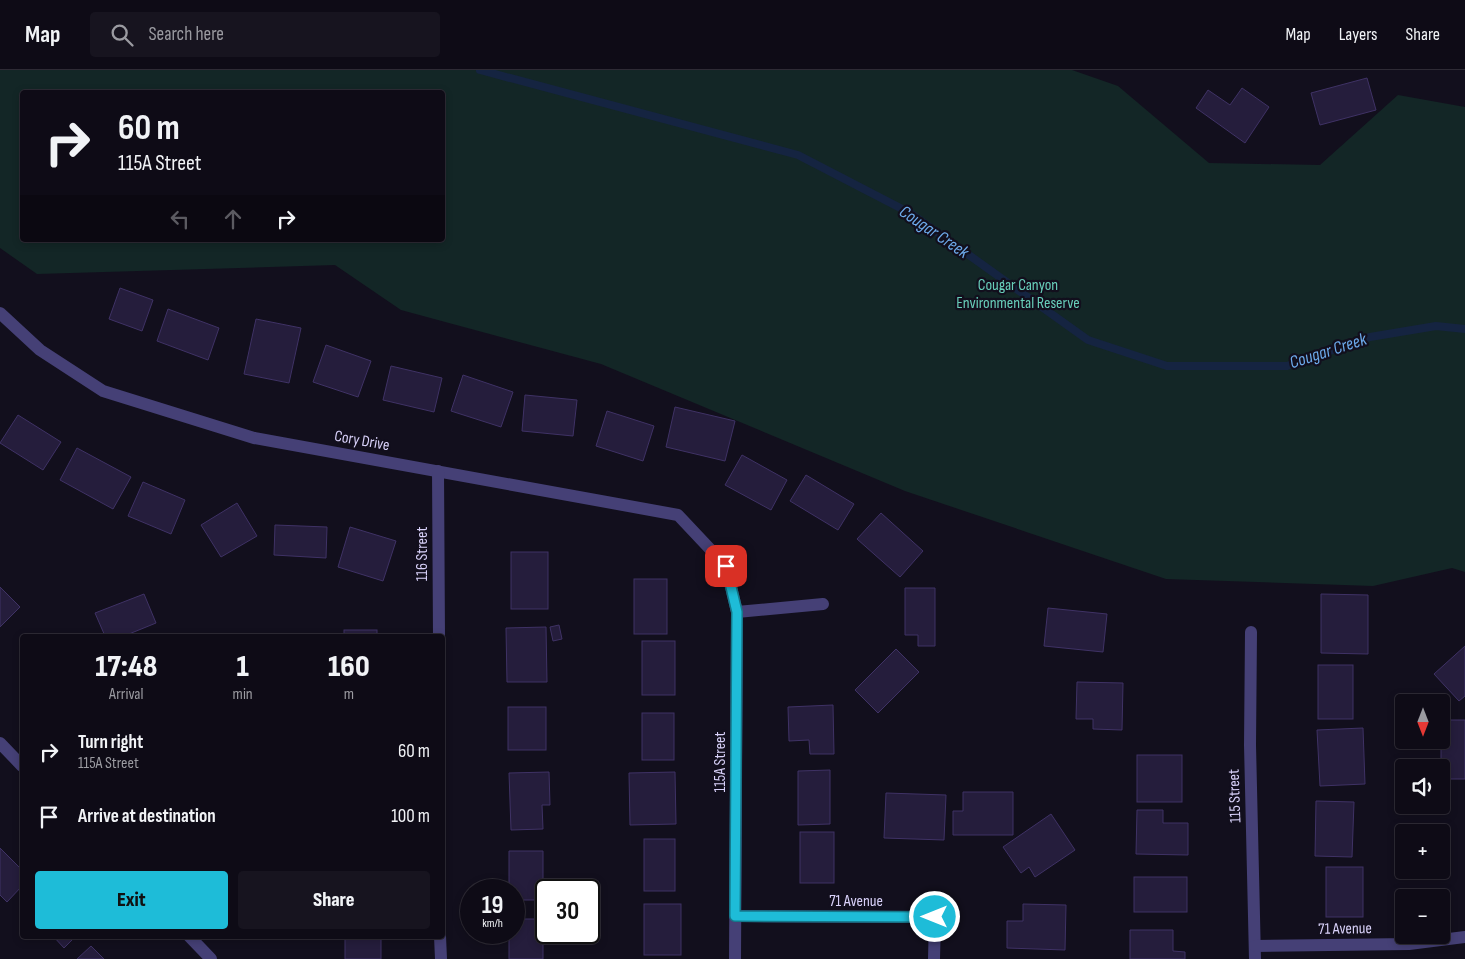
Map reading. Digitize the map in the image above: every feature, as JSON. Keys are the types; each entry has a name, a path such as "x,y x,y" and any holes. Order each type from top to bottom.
{"street":[{"name":"Cory Drive","path":"0,313 40,350 102,391 254,438 678,515 726,566"},
{"name":"116 Street","path":"438,471 439,634"},
{"name":"115A Street","path":"726,566 737,612 735,959"},
{"path":"737,612 822,604"},
{"name":"115 Street","path":"1251,632 1250,745 1255,959"},
{"path":"0,742 20,764"},
{"name":"71 Avenue","path":"735,916 935,917 934,959"},
{"name":"71 Avenue","path":"1255,946 1409,944 1465,937"},
{"path":"192,939 211,959"},
{"path":"440,939 441,959"}],"green space":[{"name":"Cougar Canyon Environmental Reserve","path":"0,70 1072,70 1118,86 1209,163 1320,165 1398,95 1465,107 1465,572 1452,568 1373,586 1166,579 905,491 601,364 401,310 335,265 37,274 0,248"}],"building":[{"path":"1367,78 1376,110 1320,125 1311,93"},
{"path":"1242,88 1269,107 1245,143 1196,108 1208,90 1230,105"},
{"path":"120,288 153,300 142,331 109,319"},
{"path":"168,309 219,328 208,360 157,341"},
{"path":"256,319 301,328 289,383 244,374"},
{"path":"326,345 371,361 358,397 313,382"},
{"path":"391,366 442,378 434,412 383,400"},
{"path":"463,375 513,392 501,427 451,411"},
{"path":"525,395 577,400 573,436 522,431"},
{"path":"675,407 735,421 725,461 666,447"},
{"path":"607,411 654,426 643,461 596,446"},
{"path":"18,415 61,442 43,470 0,443"},
{"path":"77,448 131,477 113,509 60,480"},
{"path":"742,455 787,480 771,510 725,485"},
{"path":"806,475 854,504 838,530 790,501"},
{"path":"143,482 185,500 171,534 128,516"},
{"path":"237,503 257,536 221,557 201,525"},
{"path":"881,513 923,551 900,577 857,539"},
{"path":"275,525 327,527 326,558 274,555"},
{"path":"350,527 396,541 383,581 338,567"},
{"path":"511,552 548,552 548,609 511,609"},
{"path":"634,579 667,579 667,634 634,634"},
{"path":"0,587 20,607 0,627"},
{"path":"905,588 935,588 935,646 918,646 918,635 905,635"},
{"path":"144,594 156,623 129,634 104,634 95,613"},
{"path":"1321,594 1368,595 1368,654 1321,653"},
{"path":"1048,608 1107,614 1103,652 1044,646"},
{"path":"559,625 562,639 553,641 550,627"},
{"path":"546,627 547,682 507,682 506,628"},
{"path":"344,630 377,630 377,634 344,634"},
{"path":"642,641 675,641 675,695 642,695"},
{"path":"1465,646 1465,696 1459,701 1434,674"},
{"path":"896,649 919,672 878,713 855,690"},
{"path":"1318,665 1353,665 1353,719 1318,719"},
{"path":"1077,682 1123,683 1122,730 1093,729 1093,719 1076,719"},
{"path":"833,705 834,754 810,754 809,740 789,741 788,707"},
{"path":"508,707 546,707 546,750 508,750"},
{"path":"642,713 674,713 674,760 642,760"},
{"path":"1450,720 1465,720 1465,779 1450,779 1450,759 1441,759 1441,749 1450,749"},
{"path":"1363,728 1365,784 1320,786 1317,730"},
{"path":"1137,755 1182,755 1182,802 1137,802"},
{"path":"830,770 830,824 798,825 798,771"},
{"path":"549,772 550,805 542,805 543,829 511,830 509,773"},
{"path":"675,772 676,824 630,825 629,773"},
{"path":"963,792 1013,792 1013,835 953,835 953,811 963,811"},
{"path":"886,793 946,795 944,840 884,838"},
{"path":"1316,801 1354,802 1352,857 1315,856"},
{"path":"1137,810 1163,810 1163,823 1188,823 1188,855 1136,854"},
{"path":"1051,814 1075,850 1035,877 1029,867 1021,873 1003,847"},
{"path":"800,832 834,832 834,883 800,883"},
{"path":"644,839 675,839 675,891 644,891"},
{"path":"0,848 20,868 20,888 7,902 0,895"},
{"path":"509,851 543,851 543,879 535,879 535,900 525,900 525,879 509,879"},
{"path":"1326,867 1363,867 1363,917 1326,917"},
{"path":"1134,877 1187,877 1187,912 1134,912"},
{"path":"644,904 681,904 681,955 644,955"},
{"path":"1023,904 1066,905 1065,950 1007,948 1007,921 1023,921"},
{"path":"525,919 535,919 535,944 543,944 543,959 509,959 509,944 525,944"},
{"path":"1130,930 1173,930 1173,951 1185,952 1185,959 1130,959"},
{"path":"56,939 73,939 64,948"},
{"path":"345,939 381,939 381,959 345,959"},
{"path":"91,946 104,959 77,959"}],"waterway":[{"name":"Cougar Creek","path":"480,70 798,155 910,213 1088,340 1167,366 1287,366 1370,337 1436,326 1465,329"}],"route":[{"path":"726,566 737,612 735,916 935,917"}]}
